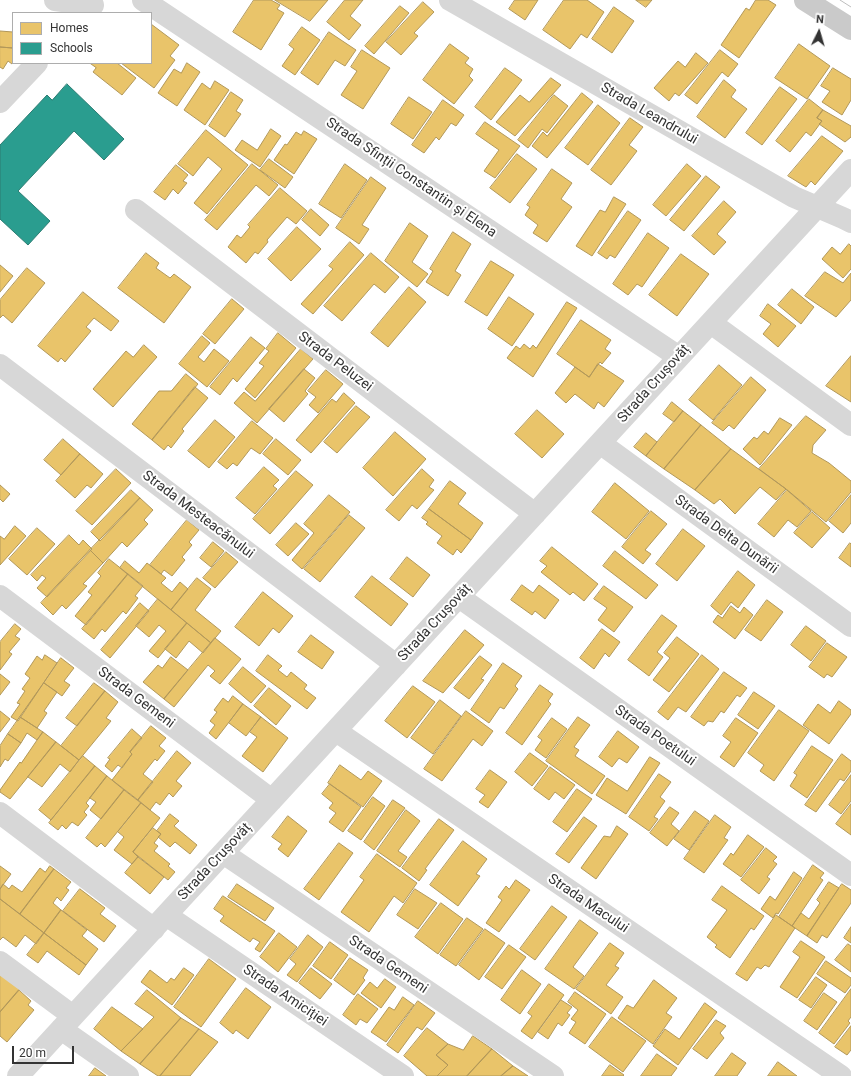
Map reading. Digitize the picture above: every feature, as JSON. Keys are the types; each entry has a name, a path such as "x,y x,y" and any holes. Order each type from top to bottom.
{"main road":[{"path":"805,0 851,29"}],"street":[{"path":"55,0 92,6"},
{"name":"Strada Sfinții Constantin și Elena","path":"143,0 678,357"},
{"name":"Strada Leandrului","path":"450,0 794,197 851,222"},
{"path":"1,101 37,64"},
{"name":"Strada Crușovăț","path":"18,1076 851,170"},
{"name":"Strada Peluzei","path":"136,210 535,514"},
{"path":"711,323 851,424"},
{"name":"Strada Mesteacănului","path":"0,365 396,665"},
{"name":"Strada Delta Dunării","path":"600,443 851,626"},
{"name":"Strada Gemeni","path":"0,596 272,800"},
{"name":"Strada Poetului","path":"459,597 851,875"},
{"name":"Strada Macului","path":"336,731 841,1076"},
{"name":"Strada Amiciției","path":"0,813 160,922 403,1076"},
{"name":"Strada Gemeni","path":"223,853 553,1076"},
{"path":"0,962 128,1076"}],"building: Homes":[{"path":"254,0 271,0 280,5 277,9 284,13 261,50 233,32"},
{"path":"275,0 328,0 310,21"},
{"path":"345,0 363,0 350,16 361,25 349,40 327,22"},
{"path":"515,0 538,0 525,20 509,9"},
{"path":"564,0 587,0 604,12 587,38 581,34 570,49 543,30"},
{"path":"636,0 652,0 646,7"},
{"path":"756,0 768,0 776,5 739,58 721,45 746,8 749,10"},
{"path":"423,2 434,12 414,33 418,36 401,55 386,42"},
{"path":"400,6 409,13 374,54 365,46"},
{"path":"614,7 634,21 612,53 592,39"},
{"path":"152,25 179,45 170,56 175,60 154,88 122,64 152,64"},
{"path":"302,27 320,40 295,75 282,66 294,49 289,45"},
{"path":"0,31 12,32 12,48 0,47"},
{"path":"329,32 356,50 345,66 335,60 318,85 301,73"},
{"path":"450,44 469,58 465,63 473,69 469,76 473,80 454,104 423,80"},
{"path":"799,44 830,66 807,99 775,78"},
{"path":"0,47 12,48 12,64 8,61 3,69 0,67"},
{"path":"362,50 390,68 363,109 341,95 357,71 351,67"},
{"path":"720,50 738,64 728,77 722,72 697,104 685,95"},
{"path":"696,53 708,63 679,96 675,93 669,101 654,88 678,61 685,67"},
{"path":"187,63 200,72 177,106 158,93 174,69 181,73"},
{"path":"91,64 118,64 136,78 122,95 93,72 96,68"},
{"path":"505,68 522,80 491,120 475,107"},
{"path":"833,68 851,79 851,100 842,115 822,102 830,91 821,86"},
{"path":"551,78 561,85 515,136 496,122 520,95 529,102"},
{"path":"724,80 736,90 731,97 747,109 725,138 697,117"},
{"path":"215,81 229,90 205,125 184,110 202,83 210,89"},
{"path":"780,87 797,99 762,145 746,133"},
{"path":"231,92 243,100 236,111 241,114 225,137 209,126"},
{"path":"582,93 593,102 547,158 532,146 543,132 547,136"},
{"path":"554,95 568,106 547,133 542,129 528,148 518,140"},
{"path":"409,97 432,112 413,139 391,124"},
{"path":"809,99 823,110 817,118 822,121 811,136 806,132 790,152 776,141"},
{"path":"443,100 464,115 456,126 451,123 439,140 436,137 424,153 412,145"},
{"path":"598,105 620,123 588,165 565,148"},
{"path":"823,110 851,126 851,137 845,142 819,124 822,121 817,118"},
{"path":"630,118 643,127 629,145 637,151 611,185 591,170"},
{"path":"485,122 520,146 495,178 484,171 499,150 476,134"},
{"path":"271,129 281,136 260,167 235,150 242,140 257,150"},
{"path":"206,130 248,165 207,214 194,203 222,169 208,157 193,176 178,164"},
{"path":"304,131 317,139 294,174 274,160 285,144 287,145 296,132 301,135"},
{"path":"822,136 843,151 815,185 811,181 806,187 788,176"},
{"path":"517,154 537,169 510,203 490,188"},
{"path":"269,159 293,177 285,188 260,170"},
{"path":"252,164 278,185 269,196 256,185 217,230 205,220"},
{"path":"345,164 367,180 341,218 319,204"},
{"path":"687,164 701,176 666,216 653,205"},
{"path":"176,165 188,175 183,181 187,183 178,194 173,189 165,200 154,192"},
{"path":"552,169 572,183 561,199 572,207 547,242 533,233 538,225 525,215 530,207 527,205"},
{"path":"706,176 720,187 684,231 670,220"},
{"path":"371,177 386,188 362,225 369,229 359,244 336,228"},
{"path":"280,188 307,211 296,224 287,217 267,240 268,242 258,254 255,252 246,263 228,247 237,235 241,238 250,227 248,225"},
{"path":"614,197 626,204 592,256 576,246 600,210 605,212"},
{"path":"724,201 736,212 717,234 726,242 714,255 692,236"},
{"path":"311,209 329,225 320,236 302,220"},
{"path":"628,211 641,220 615,258 610,255 607,259 598,253"},
{"path":"410,223 428,236 412,262 428,274 417,287 385,261"},
{"path":"297,227 321,249 291,281 268,259"},
{"path":"453,232 471,244 455,271 461,275 448,296 426,282 433,271 430,269"},
{"path":"648,233 669,248 642,287 637,284 628,295 613,284"},
{"path":"350,242 364,255 313,314 301,304 333,269 329,266"},
{"path":"849,244 851,246 851,269 843,278 822,259 832,247 840,254"},
{"path":"146,253 159,263 156,268 170,278 174,274 191,287 164,323 118,288"},
{"path":"371,253 399,277 385,293 374,284 342,321 324,306"},
{"path":"681,254 709,274 677,316 649,295"},
{"path":"491,261 514,275 487,316 465,302"},
{"path":"0,265 13,276 0,292"},
{"path":"27,268 45,283 12,323 3,315 0,318 0,300"},
{"path":"825,272 843,283 851,273 851,300 836,317 805,296"},
{"path":"409,287 426,302 388,347 371,333"},
{"path":"792,289 814,307 801,324 778,305"},
{"path":"83,292 119,321 111,331 94,318 86,327 91,331 65,362 61,358 58,362 38,346"},
{"path":"509,297 534,314 512,346 488,329"},
{"path":"232,299 244,309 215,344 203,334"},
{"path":"567,302 577,308 533,377 507,358 516,346 520,349 524,344 530,349 533,345 536,348"},
{"path":"768,304 796,326 778,347 763,334 771,324 760,316"},
{"path":"581,320 611,340 605,349 611,353 602,364 600,362 589,377 557,354"},
{"path":"278,333 296,348 255,398 245,389 264,366 259,363 269,351 266,349"},
{"path":"202,336 210,343 198,357 204,362 214,349 229,361 207,387 179,364"},
{"path":"251,337 265,348 237,382 233,378 220,395 210,387"},
{"path":"144,345 157,357 113,407 93,389 126,351 133,357"},
{"path":"301,349 313,359 257,423 234,403 244,392 255,401"},
{"path":"851,356 851,402 826,386"},
{"path":"598,364 624,381 604,407 598,402 594,409 575,394 566,403 555,393 575,367 589,377"},
{"path":"719,365 742,385 713,420 689,400"},
{"path":"304,369 315,378 305,391 308,394 284,422 269,409"},
{"path":"326,370 343,384 318,413 309,405 316,397 308,391"},
{"path":"186,374 198,384 152,440 132,424 159,391 171,391"},
{"path":"751,377 766,390 734,429 729,425 723,431 712,423"},
{"path":"195,387 208,398 182,429 184,431 171,448 168,445 164,450 152,440"},
{"path":"344,393 355,403 311,453 296,440 332,399 336,402"},
{"path":"672,402 683,411 674,422 663,414"},
{"path":"356,406 370,417 337,453 324,442"},
{"path":"537,410 564,434 542,458 515,434"},
{"path":"683,411 701,425 664,469 646,456"},
{"path":"806,416 826,430 813,445 812,453 829,463 851,481 851,492 826,522 759,469"},
{"path":"780,418 792,425 760,465 743,449 754,437 757,439 764,431 768,434"},
{"path":"215,420 235,437 209,468 188,451"},
{"path":"252,421 273,438 260,454 251,448 237,466 233,463 227,469 218,462"},
{"path":"701,425 731,449 695,490 664,469"},
{"path":"395,432 426,459 393,496 363,468"},
{"path":"646,433 657,442 646,456 634,447"},
{"path":"63,439 80,454 61,475 44,460"},
{"path":"276,439 301,460 288,475 263,454"},
{"path":"731,449 786,489 776,500 760,487 735,514 720,499 714,504 695,490"},
{"path":"80,454 103,474 91,488 87,485 75,498 56,481"},
{"path":"264,467 279,480 273,486 277,489 255,514 236,498"},
{"path":"116,469 131,483 92,525 76,511"},
{"path":"422,469 434,480 429,487 434,490 417,509 412,505 399,521 386,510"},
{"path":"296,471 313,485 270,534 253,519"},
{"path":"450,481 466,493 458,504 483,523 471,540 429,509"},
{"path":"615,483 649,511 626,539 592,512"},
{"path":"0,485 10,494 3,502 0,499"},
{"path":"131,490 140,498 100,541 91,532"},
{"path":"787,490 811,511 797,527 788,520 774,537 758,524"},
{"path":"329,495 350,512 302,569 292,560 314,533 304,524"},
{"path":"851,495 851,523 843,533 829,521"},
{"path":"140,498 153,510 144,520 148,524 127,547 122,542 103,563 90,550"},
{"path":"429,509 471,540 461,553 457,549 453,555 437,543 442,536 426,524 428,522 422,518"},
{"path":"651,511 667,524 645,550 651,554 643,564 622,547"},
{"path":"812,512 830,528 812,548 794,533"},
{"path":"349,515 365,528 320,582 304,569"},
{"path":"187,520 199,530 189,542 192,545 182,557 185,560 172,576 164,570 161,574 150,565"},
{"path":"296,523 309,534 288,556 276,545"},
{"path":"15,526 26,536 0,565 0,536 4,539"},
{"path":"37,528 55,544 27,575 9,559"},
{"path":"683,529 705,546 677,581 656,564"},
{"path":"69,535 79,545 83,540 92,549 47,597 37,588 46,578 42,575 37,581 31,575"},
{"path":"213,542 224,551 211,567 200,558"},
{"path":"850,543 851,544 851,567 839,558"},
{"path":"552,547 598,584 584,601 573,592 570,595 541,572 547,566 540,561"},
{"path":"90,550 103,563 83,584 87,586 66,609 62,605 53,615 41,603"},
{"path":"615,551 658,585 646,599 603,566"},
{"path":"226,552 238,562 215,588 203,578"},
{"path":"407,557 430,575 413,597 390,579"},
{"path":"109,559 128,574 86,625 75,616 92,595 88,592 101,576 98,573"},
{"path":"125,561 139,573 147,563 166,578 161,583 172,592 180,582 188,589 171,610 120,568"},
{"path":"738,571 755,585 738,608 731,602 721,615 711,606"},
{"path":"128,574 143,586 135,596 138,598 126,614 123,611 105,632 102,629 94,639 82,629"},
{"path":"372,576 408,604 391,626 355,597"},
{"path":"197,578 211,589 195,610 221,631 211,643 171,610"},
{"path":"522,585 533,593 539,585 559,600 545,619 535,611 532,615 511,600"},
{"path":"604,586 633,607 614,632 598,620 607,608 594,599"},
{"path":"263,592 293,616 279,633 273,628 259,646 235,627"},
{"path":"158,599 187,623 158,658 149,651 166,631 159,625 149,637 136,626"},
{"path":"767,600 783,612 761,641 745,630"},
{"path":"140,603 149,611 110,658 101,650"},
{"path":"731,606 740,613 744,607 753,615 735,639 713,622 718,615 722,618"},
{"path":"662,615 677,626 657,652 663,657 649,676 628,660"},
{"path":"187,623 211,643 203,653 189,641 176,658 165,649"},
{"path":"15,624 21,629 15,636 20,639 9,652 12,654 0,670 0,642"},
{"path":"806,626 826,641 811,661 791,645"},
{"path":"602,629 620,642 609,657 605,653 594,669 580,658"},
{"path":"465,630 484,645 443,693 423,681"},
{"path":"311,635 334,652 322,669 298,652"},
{"path":"677,637 699,654 669,692 653,680 670,658 664,653"},
{"path":"215,638 241,659 220,684 210,676 215,671 208,665 174,707 164,699"},
{"path":"827,643 847,657 832,677 827,674 824,678 809,667"},
{"path":"45,655 57,663 18,721 11,717 20,704 17,703 25,691 22,689 30,678 25,674 37,656 42,660"},
{"path":"268,655 282,666 278,670 287,677 291,672 307,685 304,689 316,698 307,709 256,671"},
{"path":"702,655 719,669 686,712 678,707 668,720 658,712"},
{"path":"480,656 492,665 481,679 484,680 469,699 454,688"},
{"path":"171,657 188,670 164,699 143,682 158,665 162,668"},
{"path":"61,658 74,668 64,681 70,685 62,696 44,683"},
{"path":"503,663 522,676 515,686 518,689 504,709 500,707 489,723 471,710"},
{"path":"243,667 266,686 251,703 229,684"},
{"path":"724,672 747,688 740,697 737,695 724,713 721,711 713,722 708,721 704,726 691,717"},
{"path":"0,674 10,682 0,695"},
{"path":"44,683 57,692 44,711 47,713 37,728 20,717"},
{"path":"94,683 105,691 77,726 66,718"},
{"path":"540,685 553,694 548,701 551,704 522,745 506,733"},
{"path":"413,686 435,702 407,738 385,721"},
{"path":"269,688 291,706 276,725 254,706"},
{"path":"105,691 118,702 106,718 111,721 79,760 61,746"},
{"path":"754,692 775,706 758,729 738,715"},
{"path":"233,696 243,704 216,739 209,733 215,725 210,721 217,712 214,710 223,698 228,702"},
{"path":"440,700 461,716 433,754 411,738"},
{"path":"839,701 851,710 851,714 829,744 803,725 818,704 830,713"},
{"path":"243,704 261,717 246,736 229,723"},
{"path":"779,710 809,731 774,781 760,771 764,765 748,753"},
{"path":"0,711 10,719 0,732"},
{"path":"466,711 493,731 482,746 473,739 442,781 424,769"},
{"path":"20,717 43,732 37,740 27,733 21,743 8,734"},
{"path":"261,717 288,738 263,772 242,756 257,737 250,732"},
{"path":"578,717 590,725 574,747 579,750 575,756 605,776 592,794 546,761"},
{"path":"552,718 567,729 546,758 535,750 542,740 538,737"},
{"path":"736,718 758,733 734,767 720,757 731,742 723,736"},
{"path":"151,726 166,738 159,746 165,751 157,761 155,759 143,774 153,782 138,800 112,780 132,754 130,752"},
{"path":"132,729 142,738 130,752 132,754 122,768 118,765 112,772 105,766 110,759 108,758"},
{"path":"618,731 639,747 627,763 619,758 612,767 599,757"},
{"path":"43,732 56,742 10,799 0,792 0,790"},
{"path":"8,734 21,743 8,761 5,759 0,767 0,746"},
{"path":"56,742 79,760 70,772 60,764 42,787 28,777"},
{"path":"812,746 833,760 807,798 790,786 797,775 794,773"},
{"path":"177,751 191,763 176,781 182,786 173,797 169,793 160,805 156,802 150,810 138,800"},
{"path":"530,753 548,766 532,786 515,772"},
{"path":"842,754 851,761 851,771 844,781 840,779 816,812 805,805"},
{"path":"83,756 95,766 51,820 39,810"},
{"path":"650,757 660,763 626,814 596,795 607,778 627,791"},
{"path":"340,765 361,780 368,771 382,781 363,807 328,783"},
{"path":"95,766 107,776 86,803 89,806 84,812 87,815 78,826 72,822 66,829 62,825 58,830 49,823"},
{"path":"550,767 575,785 564,799 555,792 549,800 534,789"},
{"path":"490,770 507,782 488,808 479,802 485,795 476,789"},
{"path":"659,774 671,782 660,797 665,801 654,817 658,819 649,831 629,817"},
{"path":"851,775 851,801 841,814 829,805"},
{"path":"107,776 124,790 101,819 90,810 96,802 90,798"},
{"path":"330,784 361,807 343,832 329,822 336,813 329,808 333,803 322,794"},
{"path":"577,789 592,799 567,832 553,822"},
{"path":"124,790 141,803 105,847 101,843 97,847 86,838"},
{"path":"373,797 385,806 361,840 348,831"},
{"path":"393,800 405,808 374,850 364,842"},
{"path":"141,803 160,818 133,852 138,857 132,864 114,850 124,837 118,832"},
{"path":"851,804 851,835 836,824"},
{"path":"670,807 679,813 671,824 679,831 667,846 650,833"},
{"path":"406,810 420,821 398,851 407,857 400,867 377,851"},
{"path":"695,811 709,821 689,850 674,839"},
{"path":"170,814 179,821 174,826 197,845 190,854 175,842 170,847 158,837 161,834 157,831"},
{"path":"715,815 731,827 724,838 728,840 704,873 684,859"},
{"path":"288,816 307,831 288,857 278,849 282,844 272,837"},
{"path":"584,817 597,826 569,863 556,854"},
{"path":"439,819 454,830 425,869 427,870 419,881 402,868"},
{"path":"617,826 628,834 596,879 581,868 604,836 610,837"},
{"path":"153,828 161,834 154,843 158,846 154,851 170,864 168,866 175,872 168,880 133,852"},
{"path":"748,835 764,847 741,877 723,864 731,853 733,855"},
{"path":"463,841 487,859 476,874 480,876 458,906 430,885"},
{"path":"339,843 353,853 319,900 304,889"},
{"path":"766,848 777,857 773,861 777,864 767,877 770,879 759,894 741,880"},
{"path":"377,854 417,883 403,903 394,896 369,932 341,912 364,880 360,877"},
{"path":"138,857 164,877 150,894 125,873"},
{"path":"813,865 824,873 820,878 823,880 792,926 779,917"},
{"path":"0,866 11,874 0,889"},
{"path":"50,866 54,869 20,914 0,899 0,889 3,884 9,889 12,885 22,892 40,868 45,872"},
{"path":"54,869 71,882 66,888 69,890 61,901 57,897 53,903 61,910 44,933 20,914"},
{"path":"794,872 802,878 778,914 776,913 773,918 761,909 770,896 775,900"},
{"path":"516,880 530,890 499,932 486,923 502,900 498,897 506,886 509,889"},
{"path":"829,882 839,888 807,936 792,926 801,913 809,919 820,903 817,900"},
{"path":"237,884 274,908 265,921 228,897"},
{"path":"842,884 851,890 851,903 827,938 822,935 817,943 807,936"},
{"path":"722,886 764,916 754,930 751,928 730,958 715,947 717,945 707,937 727,910 712,900"},
{"path":"80,889 105,908 100,914 116,926 104,942 63,911"},
{"path":"415,889 437,903 418,929 397,915"},
{"path":"223,896 275,931 260,952 255,949 260,942 253,938 250,942 220,921 224,916 214,909"},
{"path":"0,899 44,933 36,944 25,935 16,947 3,937 0,940"},
{"path":"441,903 463,919 438,954 415,937"},
{"path":"552,906 567,917 535,960 520,949"},
{"path":"61,910 87,930 82,936 98,949 86,965 44,933"},
{"path":"776,915 795,928 769,967 765,965 761,969 757,967 747,981 736,974"},
{"path":"467,918 483,929 456,966 440,955"},
{"path":"580,920 598,933 573,967 584,976 574,989 545,969"},
{"path":"851,927 851,943 844,938"},
{"path":"485,929 505,943 479,980 459,965"},
{"path":"44,933 86,965 79,975 47,951 38,963 27,955"},
{"path":"279,933 297,947 278,972 260,957"},
{"path":"308,935 323,947 297,982 287,975 296,964 290,959"},
{"path":"801,941 825,957 797,998 780,987 800,957 793,952"},
{"path":"330,942 348,955 331,979 313,966"},
{"path":"610,943 624,953 615,966 619,968 606,985 623,997 611,1014 576,989"},
{"path":"848,944 851,946 851,972 835,960"},
{"path":"509,945 526,957 502,989 485,977"},
{"path":"350,958 368,970 363,978 365,980 354,995 334,980"},
{"path":"209,959 236,979 201,1027 174,1007"},
{"path":"826,961 851,978 851,985 845,993 817,974"},
{"path":"184,968 194,975 172,1005 141,982 150,970 167,983 171,978 174,980"},
{"path":"311,968 332,984 320,999 299,983"},
{"path":"522,970 541,984 520,1014 501,1000"},
{"path":"0,972 20,989 0,1012"},
{"path":"816,977 827,985 811,1008 799,1000"},
{"path":"385,979 396,987 381,1008 361,993 370,982 377,988"},
{"path":"654,980 677,998 666,1013 672,1017 653,1044 618,1018 627,1005 633,1008"},
{"path":"549,984 564,995 532,1039 521,1031 532,1016 528,1013"},
{"path":"246,988 271,1007 248,1039 236,1030 233,1034 220,1023"},
{"path":"851,989 851,1017 848,1021 850,1023 834,1044 819,1033"},
{"path":"19,990 31,1001 28,1005 34,1010 7,1042 0,1036 0,1012"},
{"path":"147,990 181,1018 140,1064 121,1051 154,1017 135,1004"},
{"path":"575,992 606,1014 585,1044 569,1033 576,1022 571,1019 578,1010 568,1002"},
{"path":"824,993 837,1002 817,1030 804,1021"},
{"path":"358,994 378,1009 367,1023 360,1019 356,1025 343,1015"},
{"path":"403,997 414,1005 386,1042 371,1032 389,1007 394,1010"},
{"path":"561,1000 572,1007 567,1013 570,1015 562,1026 558,1023 548,1039 538,1032"},
{"path":"418,1001 435,1013 422,1030 417,1027 398,1053 387,1045"},
{"path":"705,1003 717,1012 678,1065 653,1046 665,1029 679,1039"},
{"path":"112,1007 143,1029 121,1051 94,1029"},
{"path":"612,1017 646,1041 623,1072 589,1047"},
{"path":"181,1018 199,1029 160,1076 158,1076 140,1064"},
{"path":"716,1020 726,1026 720,1033 724,1038 707,1059 693,1049"},
{"path":"851,1026 851,1050 847,1055 835,1047"},
{"path":"427,1028 448,1044 436,1055 448,1065 437,1076 427,1076 404,1056"},
{"path":"199,1029 218,1042 190,1076 160,1076"},
{"path":"473,1036 492,1049 467,1076 437,1076 448,1065 436,1055 448,1044 463,1050"},
{"path":"492,1049 513,1066 501,1076 467,1076"},
{"path":"732,1053 746,1063 737,1076 715,1076"},
{"path":"657,1054 677,1068 671,1076 641,1076"},
{"path":"778,1062 797,1076 768,1076"},
{"path":"610,1065 624,1075 602,1076"},
{"path":"513,1066 528,1076 501,1076"},
{"path":"95,1068 106,1076 89,1076"}],"building: Schools":[{"path":"67,84 124,139 104,160 74,131 18,191 50,221 28,245 0,219 0,145 47,95 52,100"}],"tram line":[{"path":"840,0 851,7"}]}
